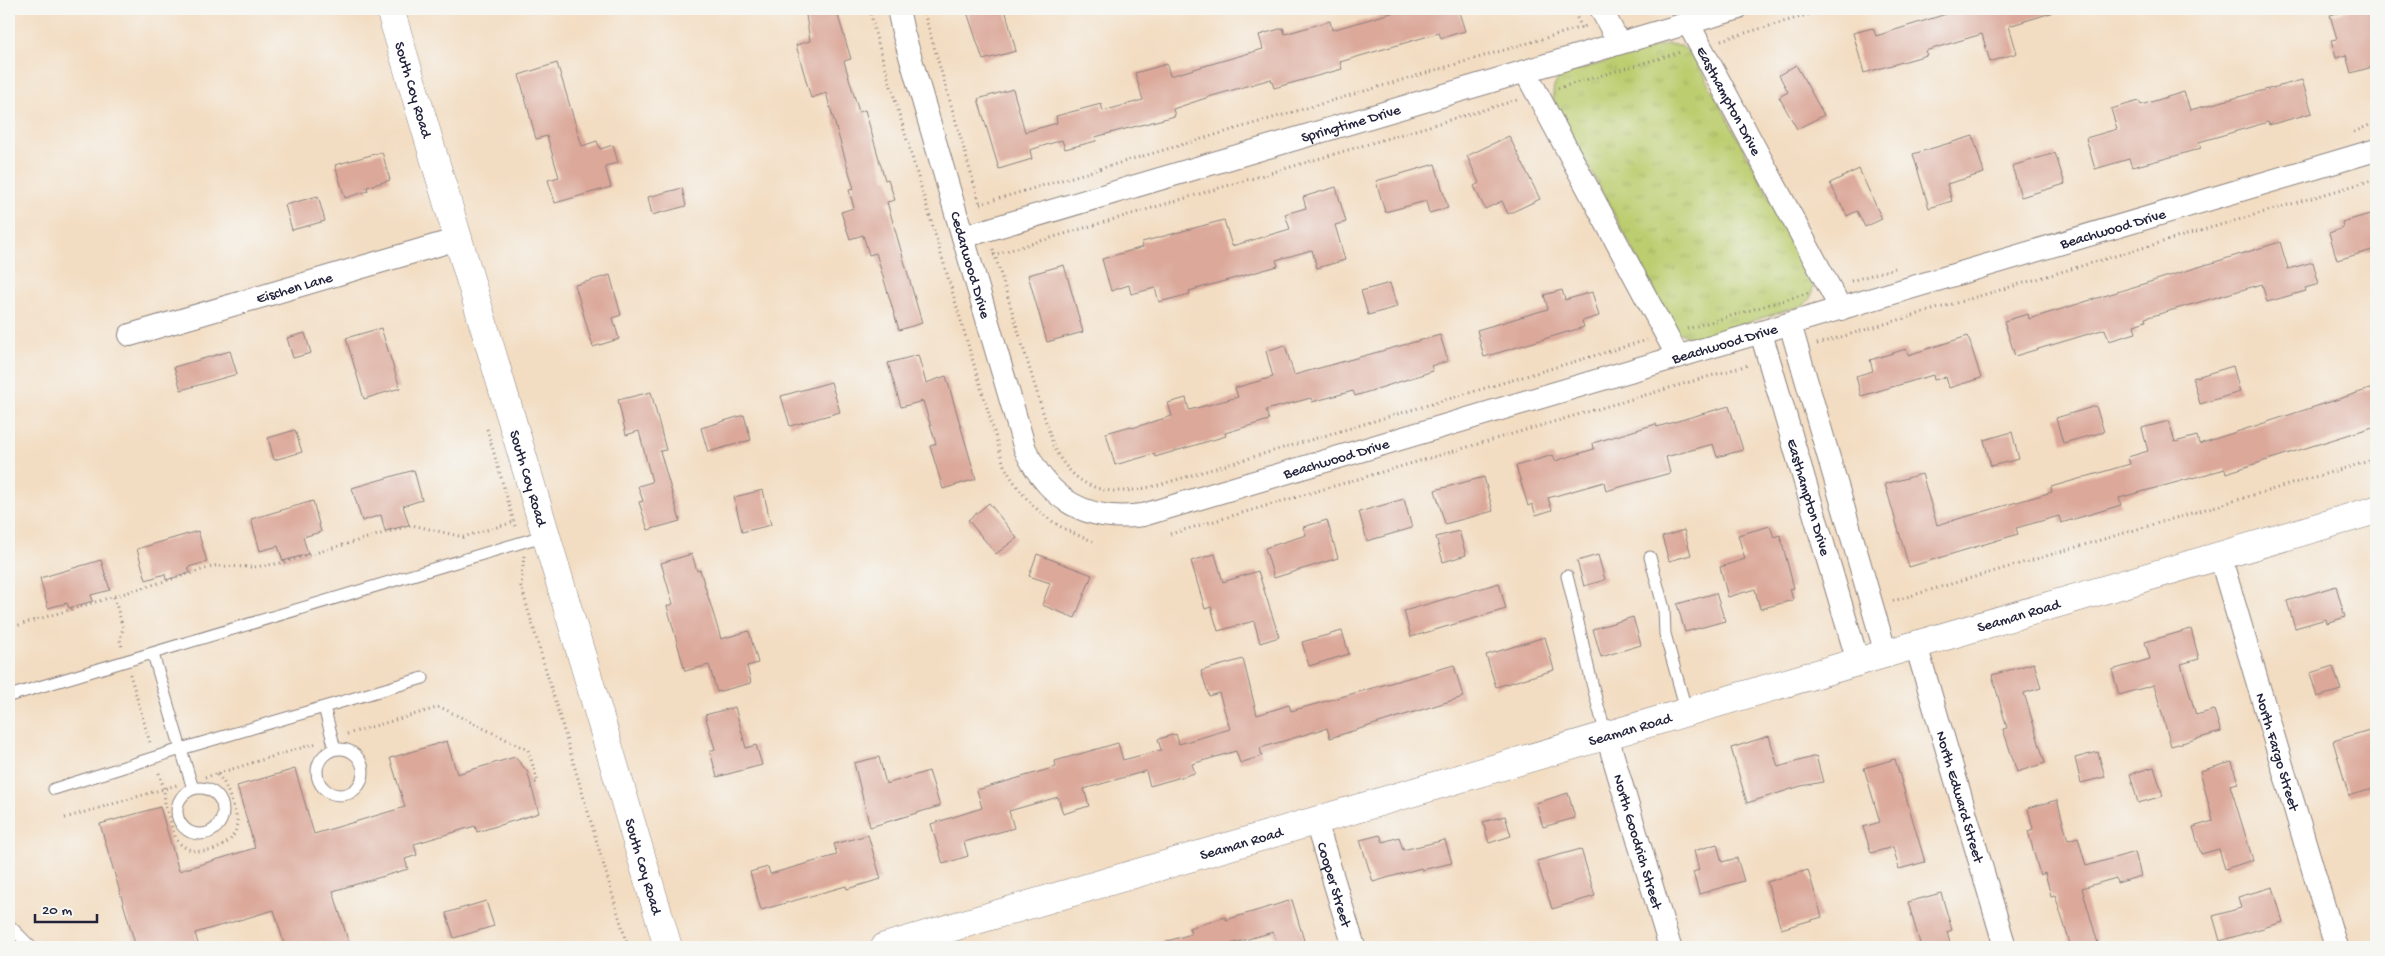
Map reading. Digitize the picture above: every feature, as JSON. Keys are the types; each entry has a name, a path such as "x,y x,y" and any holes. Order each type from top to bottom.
{"street":[{"name":"South Coy Road","path":"390,9 458,239 533,539 668,947"},
{"name":"Cedarwood Drive","path":"898,9 903,32 1025,450 1038,475 1049,487 1073,505"},
{"name":"Springtime Drive","path":"963,237 1736,9"},
{"path":"1596,16 1619,43"},
{"name":"Easthampton Drive","path":"1688,23 1840,309"},
{"path":"1525,71 1678,357"},
{"name":"Beachwood Drive","path":"1073,505 1108,517 1143,515 2376,150"},
{"name":"Eischen Lane","path":"130,335 458,239"},
{"name":"Easthampton Drive","path":"1790,324 1886,654"},
{"name":"Easthampton Drive","path":"1761,333 1858,662"},
{"name":"Seaman Road","path":"885,947 2376,510"},
{"name":"North Fargo Street","path":"2220,556 2336,947"},
{"name":"North Edward Street","path":"1916,645 2005,947"},
{"name":"North Goodrich Street","path":"1607,736 1670,947"},
{"name":"Cooper Street","path":"1316,822 1354,947"}],"lane":[{"path":"9,696 533,539"},
{"path":"1650,557 1664,609 1665,634 1687,713"},
{"path":"1568,576 1589,678 1607,736"},
{"path":"153,654 193,789"},
{"path":"54,789 181,749 423,678"},
{"path":"324,707 334,744"},
{"path":"334,744 353,752 363,765 364,773 359,787 346,795 331,794 324,790 317,777 319,762 334,744"},
{"path":"204,788 212,790 222,803 222,818 218,825 205,834 198,834 184,828 177,815 178,801 182,795 193,789 204,788"},
{"path":"9,925 31,947"}],"path":[{"path":"923,9 981,209"},
{"path":"1572,9 1586,34"},
{"path":"1622,15 1642,9"},
{"path":"1715,42 1828,9"},
{"path":"980,204 1582,26 1596,16"},
{"path":"1555,89 1683,52"},
{"path":"986,257 1519,100"},
{"path":"1812,346 2376,178"},
{"path":"991,242 1054,448 1067,468 1075,476 1099,489 1111,492 1138,490 1655,338"},
{"path":"1680,331 1813,291"},
{"path":"1170,534 1755,363"},
{"path":"486,424 514,522 533,539 521,586 628,947"},
{"path":"1893,601 2376,459"},
{"path":"9,628 215,566 254,567 281,563 412,525 462,537 514,522"},
{"path":"114,597 122,628 120,640 164,789 165,805 178,843 196,852 212,851 223,845 232,837 237,822 225,782 216,774 334,744 440,707 528,750 538,782 533,783"},
{"path":"65,818 164,789"}],"green space":[{"path":"1667,44 1680,45 1694,56 1814,281 1811,297 1804,305 1700,337 1689,337 1676,331 1553,97 1555,85 1565,74"}],"building":[{"path":"805,9 836,9 851,59 844,61 859,112 865,110 885,180 888,179 895,200 887,202 922,323 899,330 876,253 869,255 863,235 850,239 841,212 854,208 849,190 854,189 826,93 811,98 796,45 810,41"},
{"path":"966,9 1005,9 1016,51 983,60"},
{"path":"1405,9 1458,9 1465,31 1441,38 1439,33 1340,62 1342,69 1274,88 1271,79 1212,96 1173,109 1175,116 1095,137 1096,141 1065,149 1062,140 1030,150 1032,159 999,169 978,99 1013,89 1025,132 1057,123 1056,116 1101,104 1103,111 1143,100 1135,73 1167,64 1170,76 1263,49 1259,35 1283,28 1285,34 1330,21 1332,30"},
{"path":"1962,9 2051,9 2051,13 2009,26 2017,53 1990,62 1982,34 1925,51 1927,55 1864,73 1853,33 1873,28 1876,36"},
{"path":"2354,9 2372,9 2376,26 2376,66 2351,73 2346,55 2336,58 2331,40 2337,39 2330,15"},
{"path":"557,63 582,146 597,141 600,149 613,145 618,163 605,166 611,187 555,203 548,180 559,177 547,136 536,139 519,75"},
{"path":"1796,65 1824,115 1797,129 1779,97 1788,92 1779,75"},
{"path":"2302,80 2312,113 2269,125 2268,122 2199,142 2201,148 2175,156 2132,167 2129,159 2095,169 2086,138 2117,129 2111,109 2139,101 2141,105 2184,92 2190,110"},
{"path":"1509,136 1540,199 1508,214 1502,201 1485,209 1474,186 1479,183 1467,156"},
{"path":"1973,136 1984,173 1947,184 1952,201 1929,208 1913,154"},
{"path":"382,152 390,180 367,187 368,191 345,198 335,165"},
{"path":"2055,153 2065,184 2021,197 2012,166"},
{"path":"1435,164 1448,208 1429,213 1426,201 1385,212 1376,181"},
{"path":"1859,169 1882,219 1865,227 1857,211 1847,216 1830,183"},
{"path":"1336,187 1346,222 1335,225 1345,260 1317,268 1312,250 1276,260 1278,266 1189,291 1190,294 1159,302 1155,288 1131,294 1129,285 1111,291 1102,259 1143,247 1142,242 1224,220 1232,246 1290,229 1285,214 1306,208 1303,197"},
{"path":"682,188 686,206 652,215 648,197"},
{"path":"318,196 325,221 292,230 285,205"},
{"path":"2370,214 2376,236 2376,249 2337,260 2329,233 2343,228 2342,222"},
{"path":"2280,242 2288,269 2313,262 2319,284 2305,288 2306,291 2267,302 2262,284 2145,318 2146,321 2134,325 2136,333 2109,341 2105,329 2015,356 2004,321 2028,314 2029,319"},
{"path":"1064,265 1083,332 1047,342 1028,275"},
{"path":"610,275 621,315 613,318 619,339 593,347 575,285"},
{"path":"1390,283 1397,307 1368,315 1361,291"},
{"path":"1562,290 1565,300 1592,292 1599,316 1582,321 1584,327 1484,357 1477,330 1548,309 1544,295"},
{"path":"381,328 400,388 364,399 346,338"},
{"path":"305,333 311,353 293,358 287,338"},
{"path":"1440,335 1448,361 1431,366 1433,371 1355,396 1353,391 1312,402 1311,398 1266,410 1269,420 1225,433 1226,436 1155,457 1154,454 1115,465 1106,433 1131,426 1132,428 1172,416 1168,403 1186,398 1189,410 1238,397 1235,388 1273,377 1266,351 1285,345 1294,375"},
{"path":"1968,336 1981,378 1949,388 1946,377 1934,380 1933,375 1861,396 1856,376 1873,371 1870,360 1906,349 1908,355"},
{"path":"230,351 237,374 181,390 174,367"},
{"path":"918,355 926,383 946,376 976,479 943,489 930,446 936,444 923,401 901,407 888,363"},
{"path":"2233,366 2240,392 2200,404 2193,378"},
{"path":"831,382 840,412 790,426 781,396"},
{"path":"2376,387 2376,426 2226,473 2225,469 2119,498 2121,505 2061,523 2059,516 2016,528 2018,534 1909,567 1885,484 1922,474 1937,525 2052,492 2051,487 2130,464 2128,457 2148,451 2142,428 2169,421 2175,442 2197,436 2199,444"},
{"path":"651,392 666,450 660,451 680,521 648,530 639,502 643,501 638,486 652,482 639,431 626,435 618,400"},
{"path":"1729,406 1743,450 1717,457 1713,444 1666,457 1670,473 1606,491 1604,482 1548,498 1552,510 1536,515 1532,504 1528,506 1516,466 1553,455 1555,461 1594,449 1593,443 1656,424 1657,427"},
{"path":"2096,406 2104,432 2063,443 2056,418"},
{"path":"744,415 751,440 708,452 701,428"},
{"path":"295,430 302,452 274,460 268,438"},
{"path":"2012,432 2019,459 1991,466 1984,440"},
{"path":"414,470 422,500 403,506 409,525 385,531 381,515 362,521 352,488"},
{"path":"1484,477 1493,511 1445,524 1435,490"},
{"path":"763,490 771,525 742,532 734,497"},
{"path":"1404,499 1412,528 1367,541 1359,512"},
{"path":"313,501 321,532 303,537 308,554 283,561 278,546 260,551 251,519"},
{"path":"989,503 1017,538 996,554 968,520"},
{"path":"1327,520 1338,558 1274,578 1265,548 1306,535 1303,527"},
{"path":"1770,526 1774,537 1780,535 1794,588 1790,589 1793,600 1760,609 1755,589 1728,597 1720,567 1745,559 1738,535"},
{"path":"1684,530 1691,555 1669,561 1662,537"},
{"path":"198,531 207,562 188,567 190,573 166,580 165,574 146,580 137,549"},
{"path":"1459,531 1466,555 1443,562 1436,537"},
{"path":"692,554 697,571 700,570 721,639 749,631 758,663 747,666 751,683 717,692 709,665 685,671 667,606 673,604 661,563"},
{"path":"1037,554 1092,575 1075,618 1042,605 1050,583 1029,576"},
{"path":"1215,554 1223,582 1258,571 1279,637 1260,643 1254,621 1218,631 1211,607 1205,609 1191,561"},
{"path":"1598,555 1605,580 1584,586 1577,561"},
{"path":"101,560 110,590 91,595 93,601 69,608 67,603 48,608 40,578"},
{"path":"1499,583 1506,609 1411,637 1404,611"},
{"path":"2336,586 2345,617 2327,623 2326,619 2295,628 2287,601"},
{"path":"1716,593 1725,621 1685,632 1677,604"},
{"path":"1633,617 1641,645 1601,657 1593,629"},
{"path":"2191,629 2199,659 2181,664 2196,715 2214,710 2221,732 2171,746 2154,685 2119,695 2112,670 2150,659 2145,642"},
{"path":"1342,631 1349,654 1309,666 1302,642"},
{"path":"1545,637 1554,670 1496,687 1486,655"},
{"path":"1243,659 1257,715 1289,705 1291,711 1454,665 1463,697 1330,738 1327,728 1260,748 1262,756 1240,763 1236,751 1192,764 1195,773 1150,786 1146,771 1084,789 1089,806 1063,814 1058,797 1009,811 1014,828 964,842 968,856 943,864 931,824 982,808 977,790 1056,767 1055,761 1118,743 1123,760 1161,750 1158,739 1176,734 1179,744 1230,729 1219,693 1209,696 1201,671"},
{"path":"2034,663 2041,688 2024,693 2045,763 2017,772 2003,729 2007,728 1992,675"},
{"path":"2333,666 2341,690 2317,697 2310,673"},
{"path":"735,707 746,748 756,745 762,765 717,777 710,751 715,749 705,715"},
{"path":"2376,728 2376,788 2349,796 2333,741"},
{"path":"1769,736 1778,767 1816,756 1823,782 1801,786 1747,803 1731,748"},
{"path":"447,741 457,774 515,757 527,771 539,813 477,832 475,826 414,844 417,855 405,859 408,869 333,891 350,947 285,947 274,910 195,933 199,947 136,947 100,824 160,807 179,871 255,848 237,786 295,769 314,834 405,807 390,758"},
{"path":"2098,752 2105,777 2081,783 2075,758"},
{"path":"879,757 886,784 929,771 940,806 870,827 854,763"},
{"path":"1895,759 1925,862 1899,869 1893,847 1871,853 1863,827 1880,822 1864,768"},
{"path":"2232,762 2238,783 2230,785 2253,860 2225,869 2219,849 2201,854 2193,827 2213,821 2200,771"},
{"path":"2154,767 2163,796 2138,803 2130,774"},
{"path":"1568,793 1575,818 1543,827 1536,803"},
{"path":"2057,800 2068,840 2078,837 2086,866 2135,852 2141,876 2117,883 2116,878 2082,888 2099,947 2071,947 2055,895 2051,896 2045,873 2040,875 2028,831 2033,829 2028,808"},
{"path":"1505,816 1511,836 1489,843 1483,822"},
{"path":"868,835 881,879 847,889 846,886 761,910 750,872 768,867 770,874 837,855 834,844"},
{"path":"1380,835 1383,842 1399,837 1403,850 1445,840 1452,863 1422,870 1421,868 1373,882 1360,840"},
{"path":"1717,844 1722,862 1737,858 1744,881 1699,894 1693,872 1699,870 1694,851"},
{"path":"1581,849 1595,896 1552,909 1537,861"},
{"path":"1808,870 1822,917 1781,929 1767,882"},
{"path":"2273,887 2283,922 2220,941 2213,916 2241,908 2238,897"},
{"path":"1941,893 1952,930 1947,932 1951,947 1921,947 1908,902"},
{"path":"1292,900 1306,947 1278,947 1273,932 1220,947 1162,947 1161,943 1191,934 1189,928 1226,917 1226,920"},
{"path":"486,901 494,926 454,938 446,913"}]}
